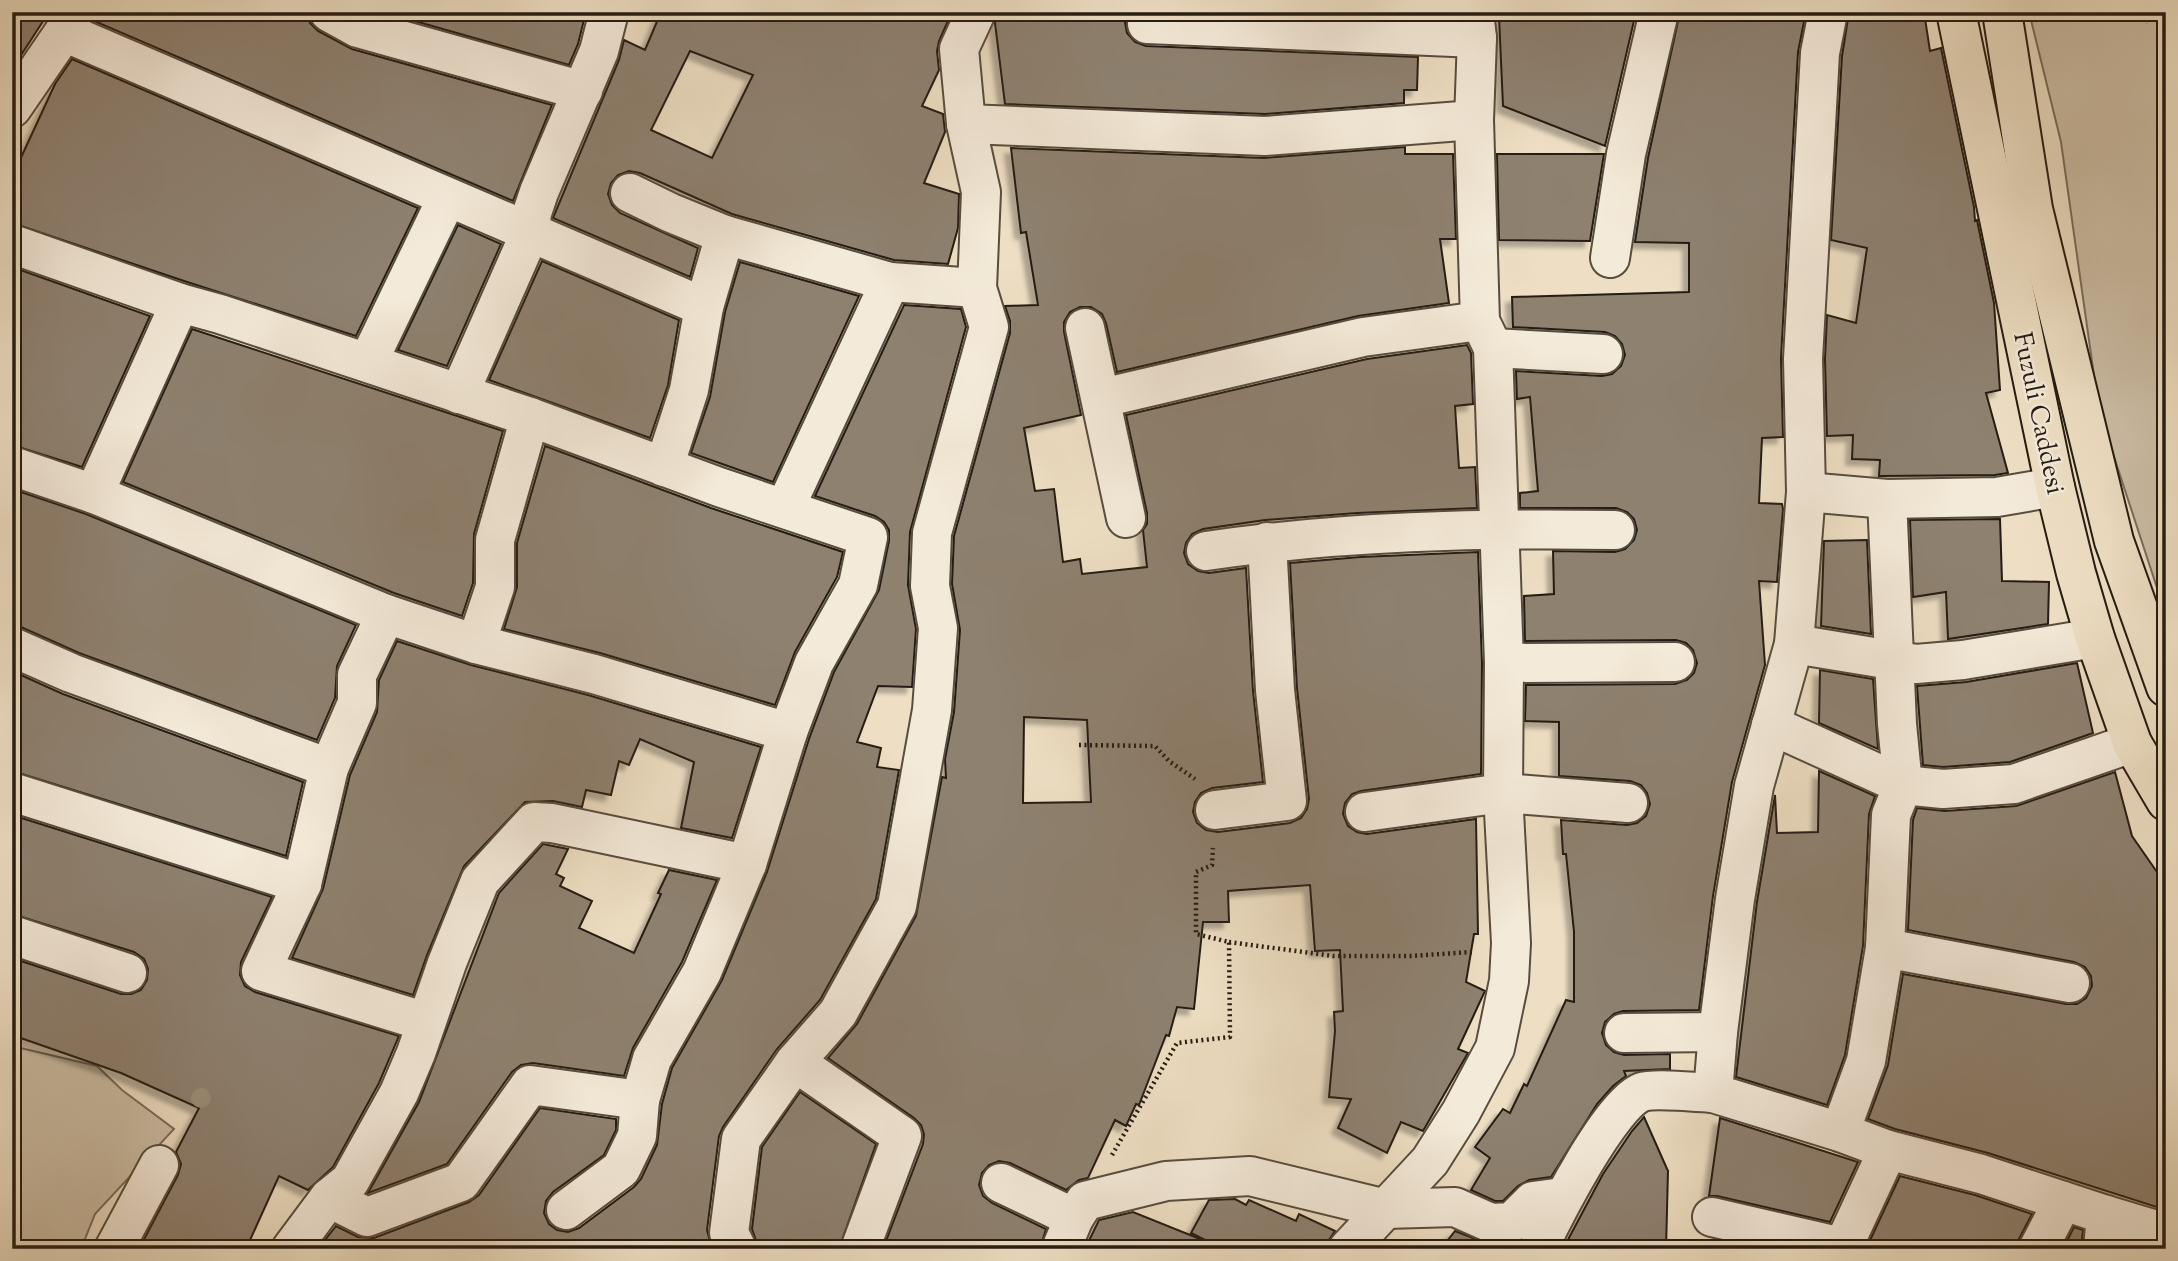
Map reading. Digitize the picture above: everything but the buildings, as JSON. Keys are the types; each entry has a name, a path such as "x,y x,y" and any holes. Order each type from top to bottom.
{"main road":[{"name":"Fuzuli Caddesi","path":"1956,12 2055,487 2095,638 2132,743 2166,801"},
{"name":"Fuzuli Caddesi","path":"2002,12 2034,209 2114,541 2166,687"}],"street":[{"path":"329,12 358,28 583,91"},
{"path":"459,394 530,233 532,213 539,192 599,51 609,12"},
{"path":"729,1244 741,1139 795,1062 838,1013 897,906 932,710 938,628 930,586 932,533 989,327 977,288 981,192 966,124 959,49 975,12"},
{"path":"1610,258 1626,154 1659,12"},
{"path":"1713,1093 1718,1032 1754,786 1794,644 1806,492 1803,359 1820,53 1828,12"},
{"path":"12,108 69,22 447,198 704,307"},
{"path":"1147,24 1475,25 1474,120 1499,529 1504,663 1503,793 1511,943 1509,981 1495,1048 1461,1112 1430,1161 1348,1249"},
{"path":"966,124 1265,136 1474,120"},
{"path":"630,193 726,235 890,282 977,288"},
{"path":"368,362 447,198"},
{"path":"664,467 689,390 704,307 726,235"},
{"path":"12,244 180,303 368,362 530,417 664,467 868,537 858,585 814,663 788,732 747,864 702,972 652,1059 640,1100 637,1136 621,1169 566,1210"},
{"path":"785,508 890,282"},
{"path":"94,494 180,303"},
{"path":"1086,328 1126,518"},
{"path":"1102,398 1363,337 1486,334 1602,354"},
{"path":"477,645 495,587 495,540 530,417"},
{"path":"12,466 94,494 386,614 477,645 594,674 788,732"},
{"path":"1806,492 1887,499 1997,498 2055,487"},
{"path":"1840,1132 1866,1061 1885,948 1891,815 1903,785 1897,724 1887,499"},
{"path":"1206,551 1267,542 1499,529 1615,530"},
{"path":"1214,810 1287,801 1275,690 1267,542"},
{"path":"386,614 357,675 357,703 329,768 302,884 261,971 426,1022"},
{"path":"1794,644 1916,664 1963,660 2095,638"},
{"path":"12,647 71,673 329,768"},
{"path":"1504,663 1675,662"},
{"path":"1771,725 1903,785 1943,789 2014,784 2132,743"},
{"path":"12,792 302,884"},
{"path":"1365,813 1503,793 1628,803"},
{"path":"291,1249 329,1198 350,1181 399,1093 480,881 534,822 552,823 747,864"},
{"path":"12,935 127,973"},
{"path":"1885,948 2070,983"},
{"path":"1624,1033 1718,1032"},
{"path":"795,1062 902,1136 860,1249"},
{"path":"329,1198 367,1217 461,1182 530,1085 640,1100"},
{"path":"1538,1249 1563,1197 1622,1105 1643,1092 1713,1093 1840,1132 1888,1150 1981,1174 2063,1201 2105,1232 2166,1233"},
{"path":"1712,1217 1842,1248 1888,1150"},
{"path":"114,1249 159,1165"},
{"path":"1001,1183 1073,1222 1167,1181 1250,1177 1386,1209 1455,1208 1490,1223 1512,1222 1533,1201 1563,1197"},
{"path":"2038,1249 2063,1201"}],"path":[{"path":"2146,12 2148,23"},
{"path":"1079,745 1154,746 1214,793 1212,865 1196,872 1196,934 1229,942 1333,956 1464,953 1511,943"},
{"path":"1073,1222 1177,1043 1230,1037 1229,942"}],"shaded area":[{"path":"2029,12 2166,12 2166,602 2160,597 2099,411 2061,142"},
{"path":"12,1046 97,1066 122,1090 174,1129 95,1214 81,1249 12,1249"}]}
